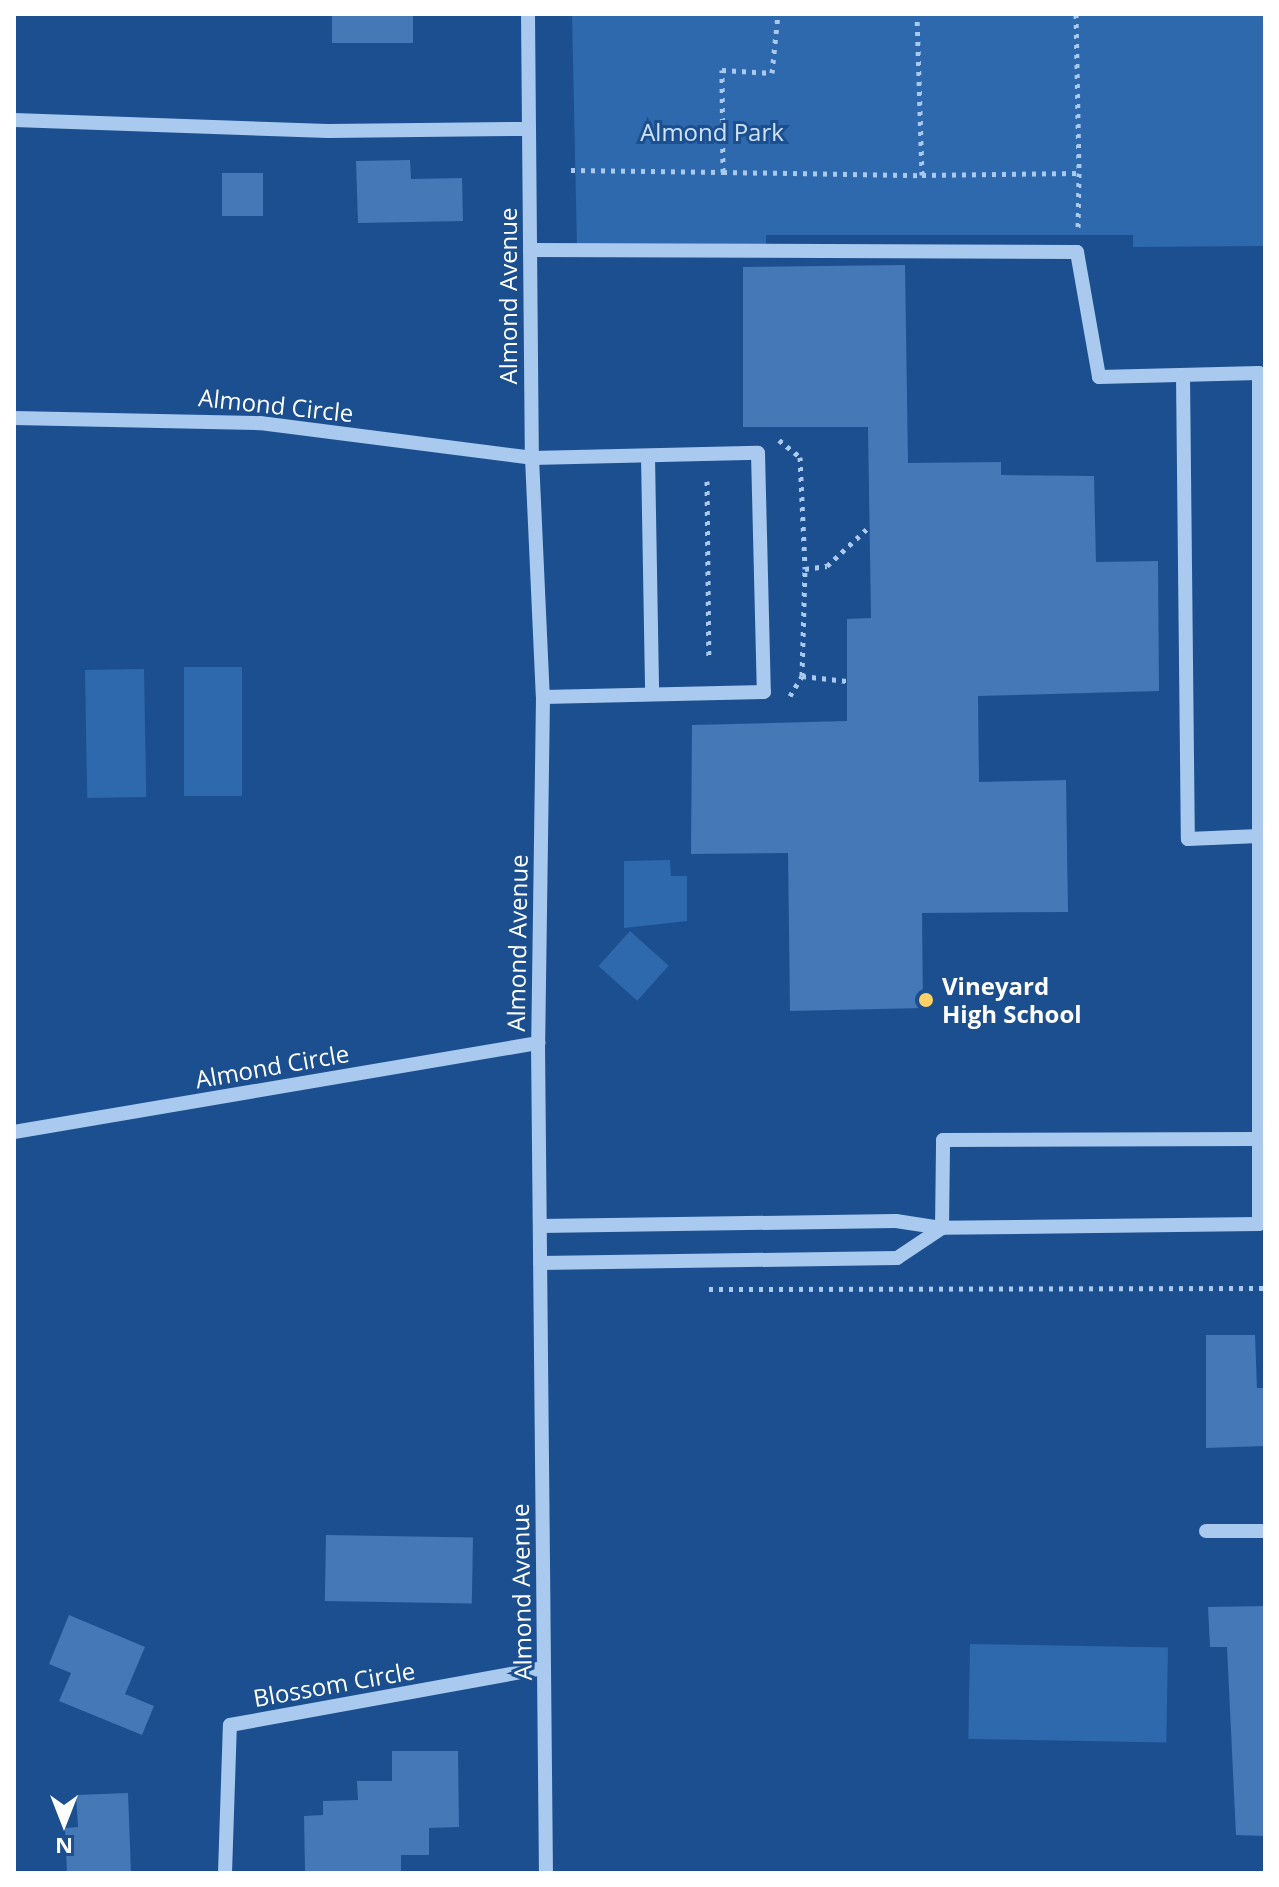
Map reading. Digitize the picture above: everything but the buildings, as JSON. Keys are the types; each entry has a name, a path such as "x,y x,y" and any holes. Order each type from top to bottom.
{"street":[{"name":"Almond Avenue","path":"528,14 532,458 543,697 538,1043 546,1873"},
{"path":"14,120 328,131 529,129"},
{"path":"530,250 1077,252 1099,377 1259,373 1262,727 1259,1224 942,1228 896,1221 540,1226"},
{"path":"1183,375 1188,839 1259,836"},
{"name":"Almond Circle","path":"14,418 120,415 260,423 532,458 758,453 764,692 652,694"},
{"path":"543,697 652,694 648,456"},
{"name":"Almond Circle","path":"14,1132 538,1043"},
{"path":"942,1228 943,1140 1259,1139"},
{"path":"540,1263 897,1258 942,1228"},
{"path":"1206,1531 1265,1531"},
{"name":"Blossom Circle","path":"225,1873 230,1725 544,1668"}],"path":[{"path":"723,172 722,70 772,73 778,14"},
{"path":"917,14 922,175"},
{"path":"1076,14 1077,252"},
{"path":"571,170 922,175 1079,173"},
{"path":"707,481 709,658"},
{"path":"802,676 847,681"},
{"path":"695,1289 1265,1288"}],"green space":[{"name":"Almond Park","path":"572,14 1265,14 1265,246 1133,247 1133,235 766,235 766,248 577,248"},
{"path":"184,667 242,667 242,796 184,796"},
{"path":"144,669 146,797 87,798 85,670"},
{"path":"670,860 671,876 687,876 687,921 624,928 624,861"},
{"path":"630,931 669,966 637,1001 599,966"},
{"path":"970,1644 1168,1647 1166,1742 968,1739"}],"place":[{"name":"Vineyard High School","path":"926,1000"}]}
